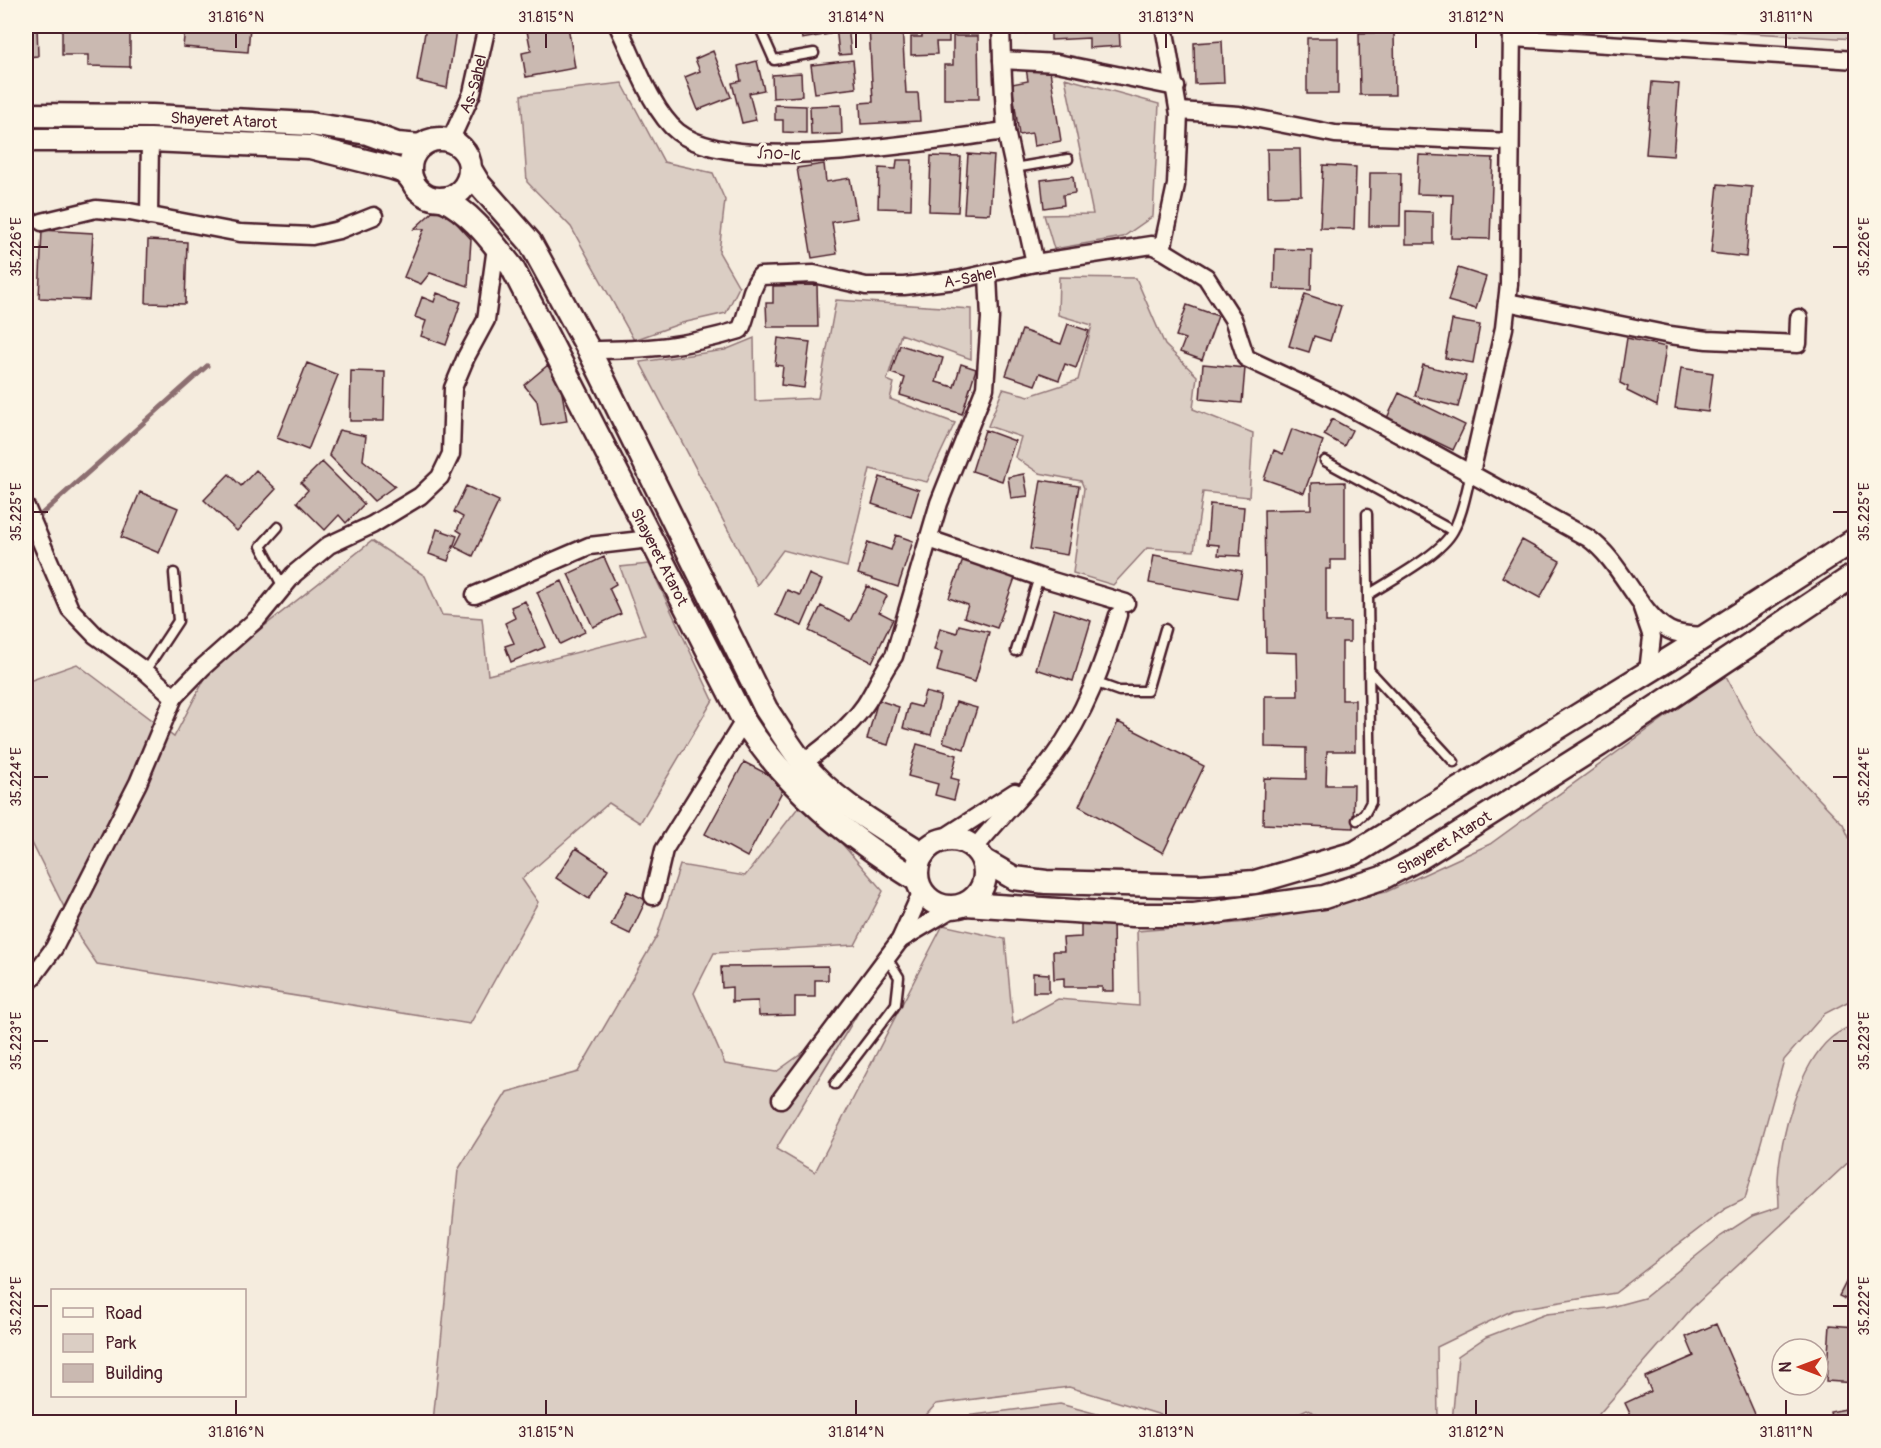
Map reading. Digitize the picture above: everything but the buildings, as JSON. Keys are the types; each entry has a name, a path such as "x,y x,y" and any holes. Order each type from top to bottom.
{"main road":[{"name":"Shayeret Atarot","path":"26,115 152,116 310,124 367,133 397,144 421,146"},
{"name":"Shayeret Atarot","path":"26,140 150,140 310,147 393,168 405,172 412,180"},
{"path":"430,141 450,141 463,150 470,169 463,189 443,199 426,195 412,180 412,159 421,146 430,141"},
{"name":"Shayeret Atarot","path":"470,169 479,184 530,242 589,350 766,709 803,763 852,809 931,847"},
{"name":"Shayeret Atarot","path":"443,199 456,206 512,267 650,539 759,746 808,799 868,849 920,885"},
{"path":"980,857 985,878 981,889 961,905 943,907 930,900 920,885 916,869 931,847 961,841 980,857 1014,878 1133,886 1200,886 1255,882 1354,854 1706,636 1856,539"},
{"name":"Shayeret Atarot","path":"961,905 1133,915 1194,915 1324,897 1382,878 1420,858 1599,745 1856,574"}],"street":[{"name":"As-Sahel","path":"450,141 472,93 486,26"},
{"name":"א-סהל","path":"618,26 665,118 678,132 705,146 762,154 809,154 1006,131"},
{"path":"1001,26 1006,131 1035,263"},
{"path":"1164,26 1179,111 1176,185 1162,250 1206,278 1233,319 1246,358 1342,404 1470,472 1602,548 1658,622 1684,635 1706,636"},
{"path":"1470,472 1507,302 1512,32 1856,60"},
{"path":"1002,60 1057,63 1176,87"},
{"path":"1179,111 1239,115 1335,134 1510,142"},
{"path":"149,216 150,140"},
{"path":"42,222 96,209 149,216 240,233 312,236 339,230 374,216"},
{"name":"A-Sahel","path":"589,350 651,350 704,341 740,330 746,320 752,287 760,276 814,274 866,286 904,286 1152,245 1162,250"},
{"path":"26,986 54,948 138,783 174,697 258,618 294,574 329,545 372,525 420,496 440,477 451,453 453,388 466,357 486,320 496,247"},
{"path":"803,763 842,733 866,704 894,656 939,503 985,388 990,318 987,274"},
{"path":"1507,302 1707,340 1798,344 1799,318"},
{"path":"26,507 70,609 95,635 145,671 174,697"},
{"path":"475,595 589,546 650,539"},
{"path":"929,539 1122,609 1094,682 1065,738 1035,778 979,843 980,857"},
{"path":"1637,596 1652,637 1648,672"},
{"path":"653,896 664,849 744,721"},
{"path":"931,847 1035,778"},
{"path":"781,1099 900,940 920,885"},
{"path":"900,940 961,905"}],"lane":[{"path":"759,26 774,60 814,53"},
{"path":"1014,168 1068,159"},
{"path":"1325,461 1453,531"},
{"path":"1368,595 1429,554 1453,531 1470,472"},
{"path":"1357,820 1365,813 1371,802 1367,514"},
{"path":"278,527 261,546 283,587"},
{"path":"145,671 178,621 174,573"},
{"path":"1016,651 1039,577"},
{"path":"1094,682 1119,691 1147,691 1165,629"},
{"path":"1368,670 1454,762"},
{"path":"835,1084 896,1004 900,987 899,977 887,958"}],"green space":[{"path":"1627,26 1855,26 1855,39"},
{"path":"1065,78 1159,104 1153,216 1123,237 1054,249 1044,215 1093,214"},
{"path":"622,83 664,162 713,173 725,200 719,252 739,287 726,313 682,323 634,340 571,227 527,182 521,95"},
{"path":"1059,277 1136,278 1165,345 1197,376 1193,409 1253,433 1249,497 1203,492 1194,551 1147,548 1113,585 1073,573 1084,488 1081,481 1039,473 1015,457 1021,437 988,426 1003,389 1029,396 1078,380 1092,325 1058,315"},
{"path":"836,300 971,309 971,359 901,334 887,380 894,383 890,399 955,423 927,482 870,469 847,567 783,550 757,585 640,362 725,350 754,338 755,401 818,398"},
{"path":"372,541 425,576 442,615 482,618 488,675 645,635 620,567 649,564 713,700 640,823 609,803 522,879 538,902 470,1024 97,964 80,939 26,831 26,682 77,664 174,737 210,669"},
{"path":"1725,674 1756,733 1843,824 1855,851 1855,998 1824,1014 1784,1060 1745,1199 1725,1209 1615,1293 1513,1310 1437,1347 1438,1422 1331,1422 1307,1409 1279,1422 1184,1422 1069,1387 936,1404 920,1422 433,1422 458,1170 507,1092 578,1072 657,936 680,865 745,876 804,800 883,891 855,945 714,953 694,993 725,1064 776,1072 858,1013 776,1149 815,1172 943,925 1005,939 1013,1024 1058,999 1139,1006 1137,931 1261,921 1386,892 1490,844"},
{"path":"1855,1023 1855,1156 1691,1309 1592,1422 1452,1422 1458,1356 1486,1337 1546,1314 1607,1308 1644,1298 1721,1236 1752,1216 1779,1207 1780,1162 1793,1103 1820,1050 1834,1036"},
{"path":"1060,1404 1127,1422 945,1422 950,1418"}],"waterway":[{"path":"26,528 207,366"}]}
